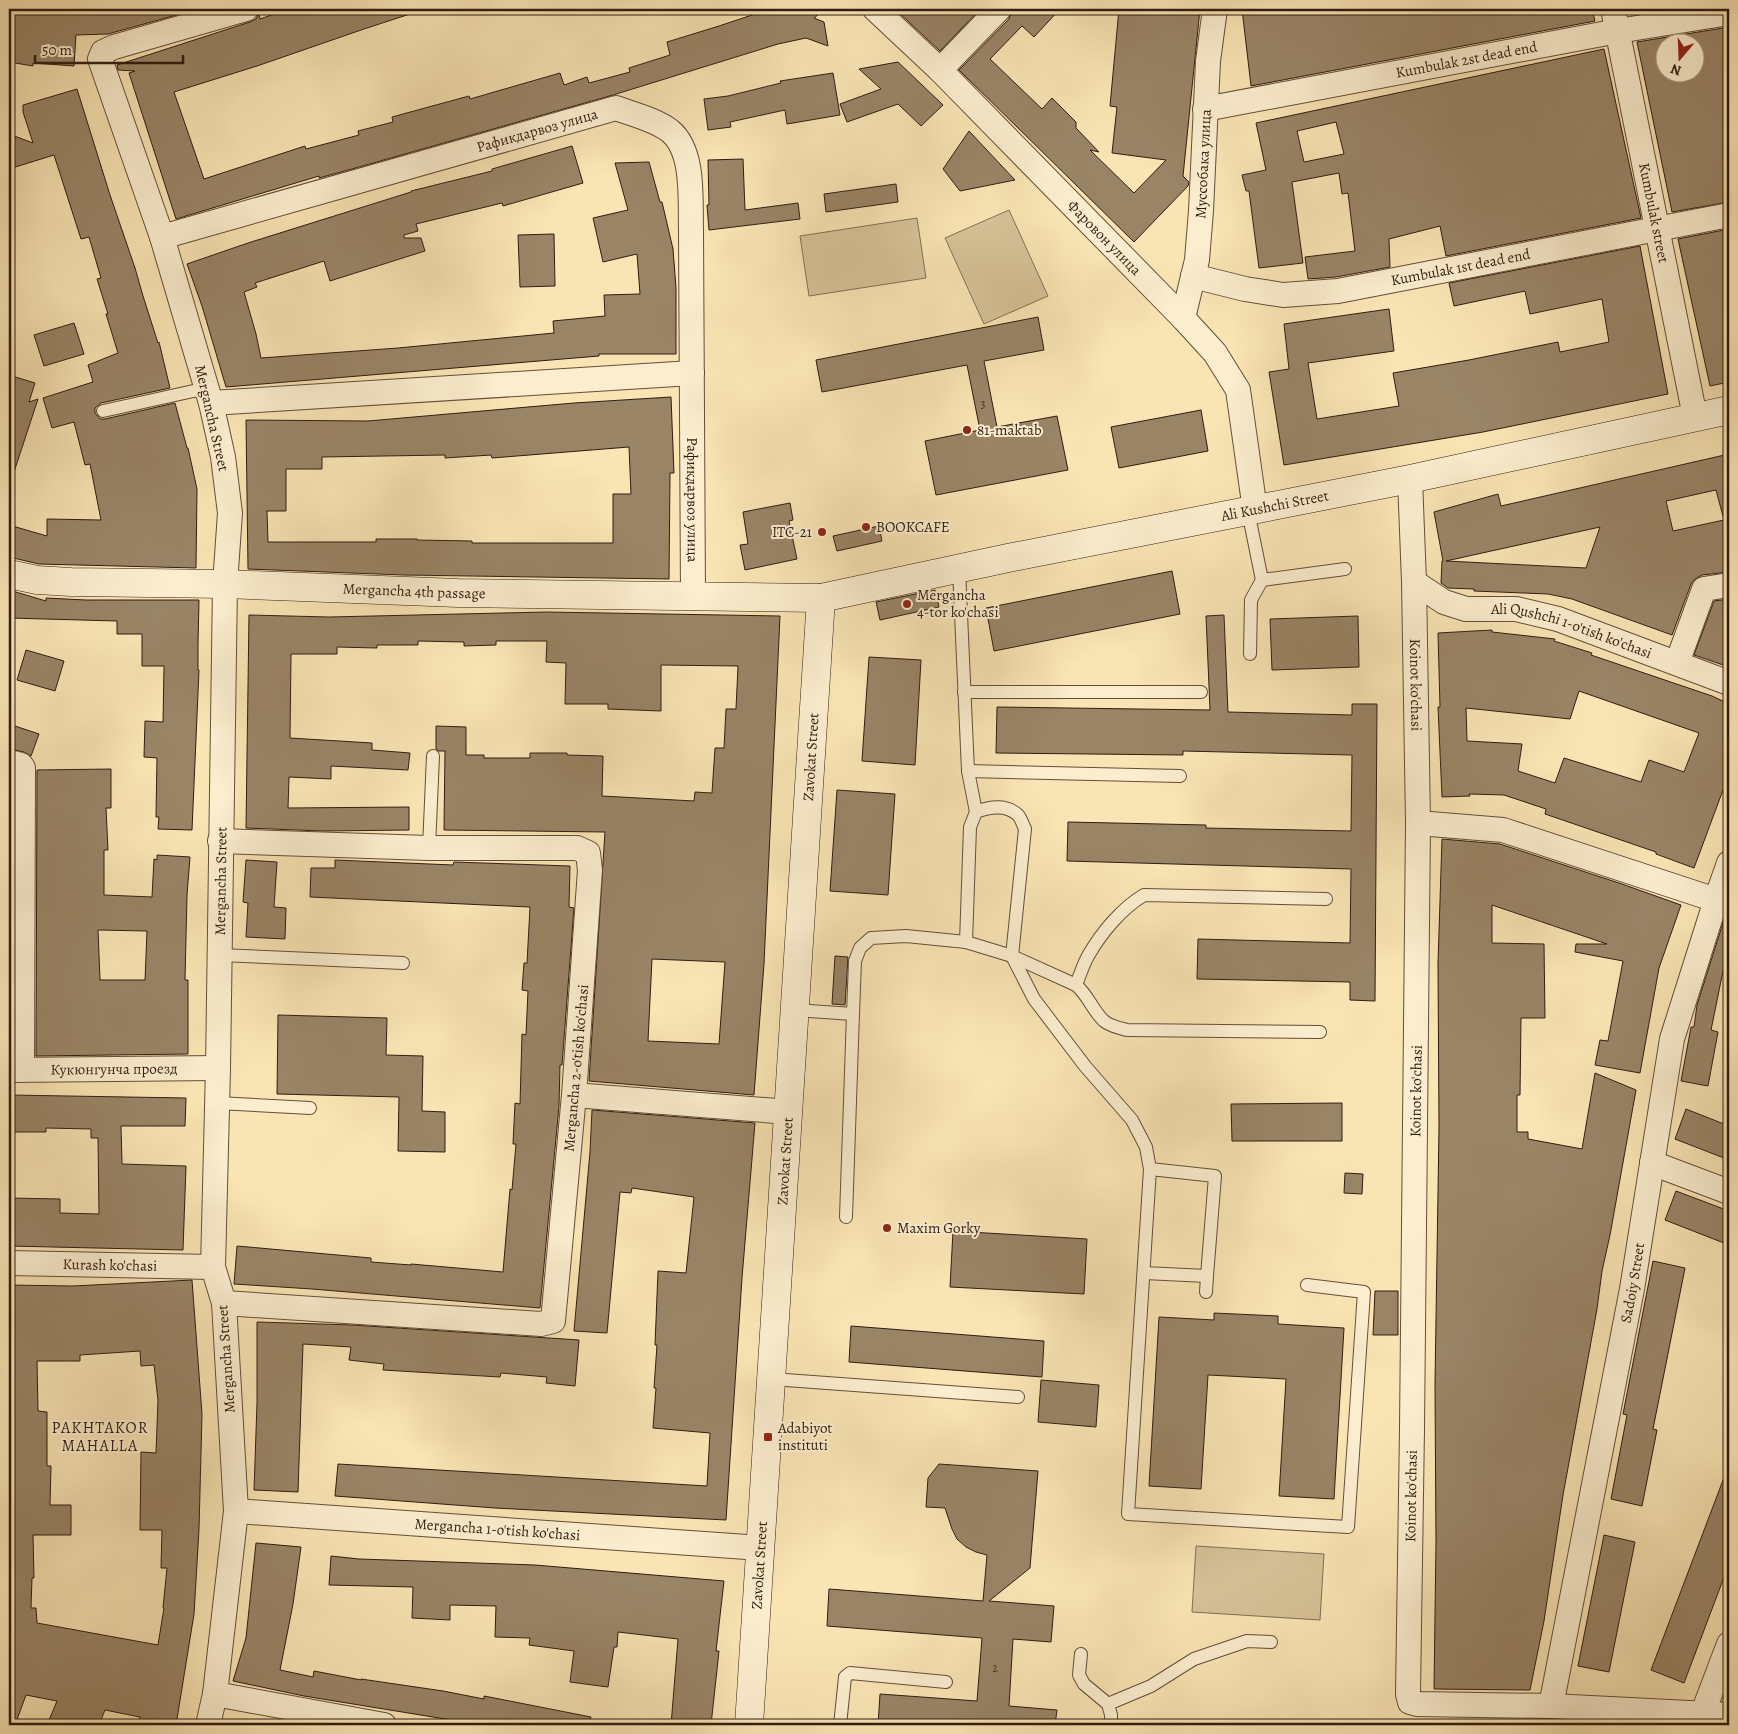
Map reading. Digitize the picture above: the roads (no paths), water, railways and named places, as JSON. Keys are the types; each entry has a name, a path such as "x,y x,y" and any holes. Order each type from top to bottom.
{"main road":[{"name":"Ali Kushchi Street","path":"821,598 1008,558 1410,479 1729,410"},
{"name":"Mergancha 4th passage","path":"9,574 37,580 71,582 225,584 458,593 821,598"},
{"name":"Zavokat Street","path":"748,1725 772,1379 821,598"}],"street":[{"name":"Mergancha Street","path":"208,1725 215,1694 236,1512 224,1303 213,1266 218,1068 225,584 230,513 223,456 209,395 162,237 100,59 102,52 246,9"},
{"name":"Фаровон улица","path":"875,9 940,70 1215,353 1238,390 1252,511"},
{"path":"940,70 999,9"},
{"name":"Муссобака улица","path":"1183,318 1197,260 1208,61 1215,9"},
{"name":"Kumbulak 2st dead end","path":"1205,109 1615,20 1729,12"},
{"name":"Kumbulak street","path":"1615,20 1695,417"},
{"name":"Рафикдарвоз улица","path":"162,237 616,108 669,130 680,141 689,172 693,597"},
{"name":"Kumbulak 1st dead end","path":"1194,276 1245,289 1282,295 1338,292 1729,215"},
{"path":"209,395 692,373"},
{"name":"Koinot ko'chasi","path":"1410,479 1414,582 1418,823 1408,1694 1410,1702 1417,1704 1550,1706"},
{"name":"Ali Qushchi 1-o'tish ko'chasi","path":"1414,582 1444,602 1466,609 1516,609 1544,615 1729,682"},
{"path":"1677,663 1704,589 1729,585"},
{"path":"9,762 21,765 24,768 16,1070"},
{"path":"1418,823 1503,830 1716,900"},
{"name":"Mergancha 2-o'tish ko'chasi","path":"220,841 429,848 577,848 588,853 590,870 574,1095 553,1321 541,1324 224,1303"},
{"name":"Sadoiy Street","path":"1550,1706 1632,1289 1672,1039 1729,863"},
{"name":"Кукюнгунча проезд","path":"16,1070 218,1068"},
{"path":"574,1095 788,1112"},
{"path":"1652,1163 1729,1192"},
{"name":"Kurash ko'chasi","path":"9,1263 213,1266"},
{"name":"Mergancha 1-o'tish ko'chasi","path":"236,1512 761,1548"},
{"path":"1702,1720 1729,1644"},
{"path":"215,1694 384,1725"},
{"path":"1550,1706 1702,1720 1729,1715"}],"lane":[{"path":"103,411 209,395"},
{"path":"1250,654 1251,600 1262,580 1252,511"},
{"path":"959,569 968,771 976,812 970,827 966,942"},
{"path":"1262,580 1345,569"},
{"path":"964,692 1201,692"},
{"path":"429,848 434,756"},
{"path":"968,771 1180,776"},
{"path":"976,812 990,807 1008,809 1019,816 1025,830 1012,956 1034,999 1085,1066 1132,1120 1146,1147 1150,1169 1128,1514 1348,1527 1364,1292 1307,1285"},
{"path":"1076,985 1088,956 1113,922 1132,902 1144,895 1326,899"},
{"path":"846,1217 855,961 860,948 872,938 906,936 966,942 1012,956 1076,985 1084,992 1104,1020 1114,1027 1126,1030 1320,1032"},
{"path":"219,955 403,963"},
{"path":"795,1010 854,1014"},
{"path":"217,1103 310,1108"},
{"path":"1150,1169 1216,1176 1206,1292"},
{"path":"1144,1273 1207,1276"},
{"path":"772,1379 1018,1398"},
{"path":"1108,1704 1151,1686 1194,1659 1247,1641 1271,1642"},
{"path":"1081,1654 1079,1675 1084,1684 1108,1704 1111,1725"},
{"path":"840,1725 845,1677 850,1673 946,1682"}],"place":[{"name":"81-maktab","path":"967,430"},
{"name":"BOOKCAFE","path":"866,527"},
{"name":"ITC-21","path":"822,532"},
{"name":"Mergancha 4-tor ko'chasi","path":"907,604"},
{"name":"Maxim Gorky","path":"887,1228"},
{"name":"Adabiyot instituti","path":"768,1437"}],"district":[{"name":"PAKHTAKOR MAHALLA","path":"100,1437"}]}
